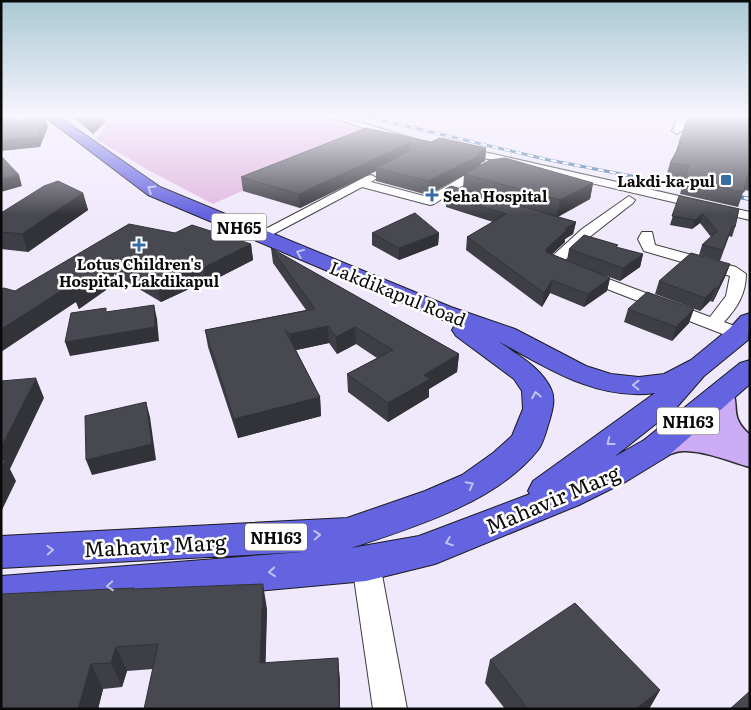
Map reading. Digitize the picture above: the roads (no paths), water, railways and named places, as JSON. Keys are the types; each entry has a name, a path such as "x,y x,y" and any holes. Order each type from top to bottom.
{"highway":[{"name":"Lakdikapul Road","path":"96,149 154,191 442,312 506,336 576,372 608,384 639,386 671,382 701,366 745,327"},
{"name":"Mahavir Marg","path":"1,552 347,534 438,501 474,484 505,462 526,442 538,410 537,390 524,373 442,312"},
{"name":"NH163","path":"509,516 558,483 666,400 701,366"},
{"name":"NH163","path":"656,448 750,369"},
{"name":"Mahavir Marg","path":"1,595 366,564 421,552 566,495 615,472 656,448"}],"main road":[{"path":"720,394 718,413 730,435 750,455"},
{"path":"656,448 683,440 719,444 750,455"}],"street":[{"path":"455,149 750,216"},
{"path":"259,236 360,183 425,200 435,200 469,177 485,170 508,167 630,200 587,232 553,263 713,324 745,327"},
{"path":"360,183 358,179 378,172"},
{"path":"449,191 467,196"},
{"path":"569,226 587,232"},
{"path":"647,235 645,240 649,248 731,270 738,274 738,283 732,302 713,324"},
{"path":"366,564 390,709"}],"railway":[{"path":"503,149 662,182"},
{"path":"656,181 696,189"},
{"path":"728,195 750,199"}],"place":[{"name":"Lakdi-ka-pul","path":"726,180"},
{"name":"Seha Hospital","path":"432,195"},
{"name":"Lotus Children's Hospital, Lakdikapul","path":"139,245"}]}
